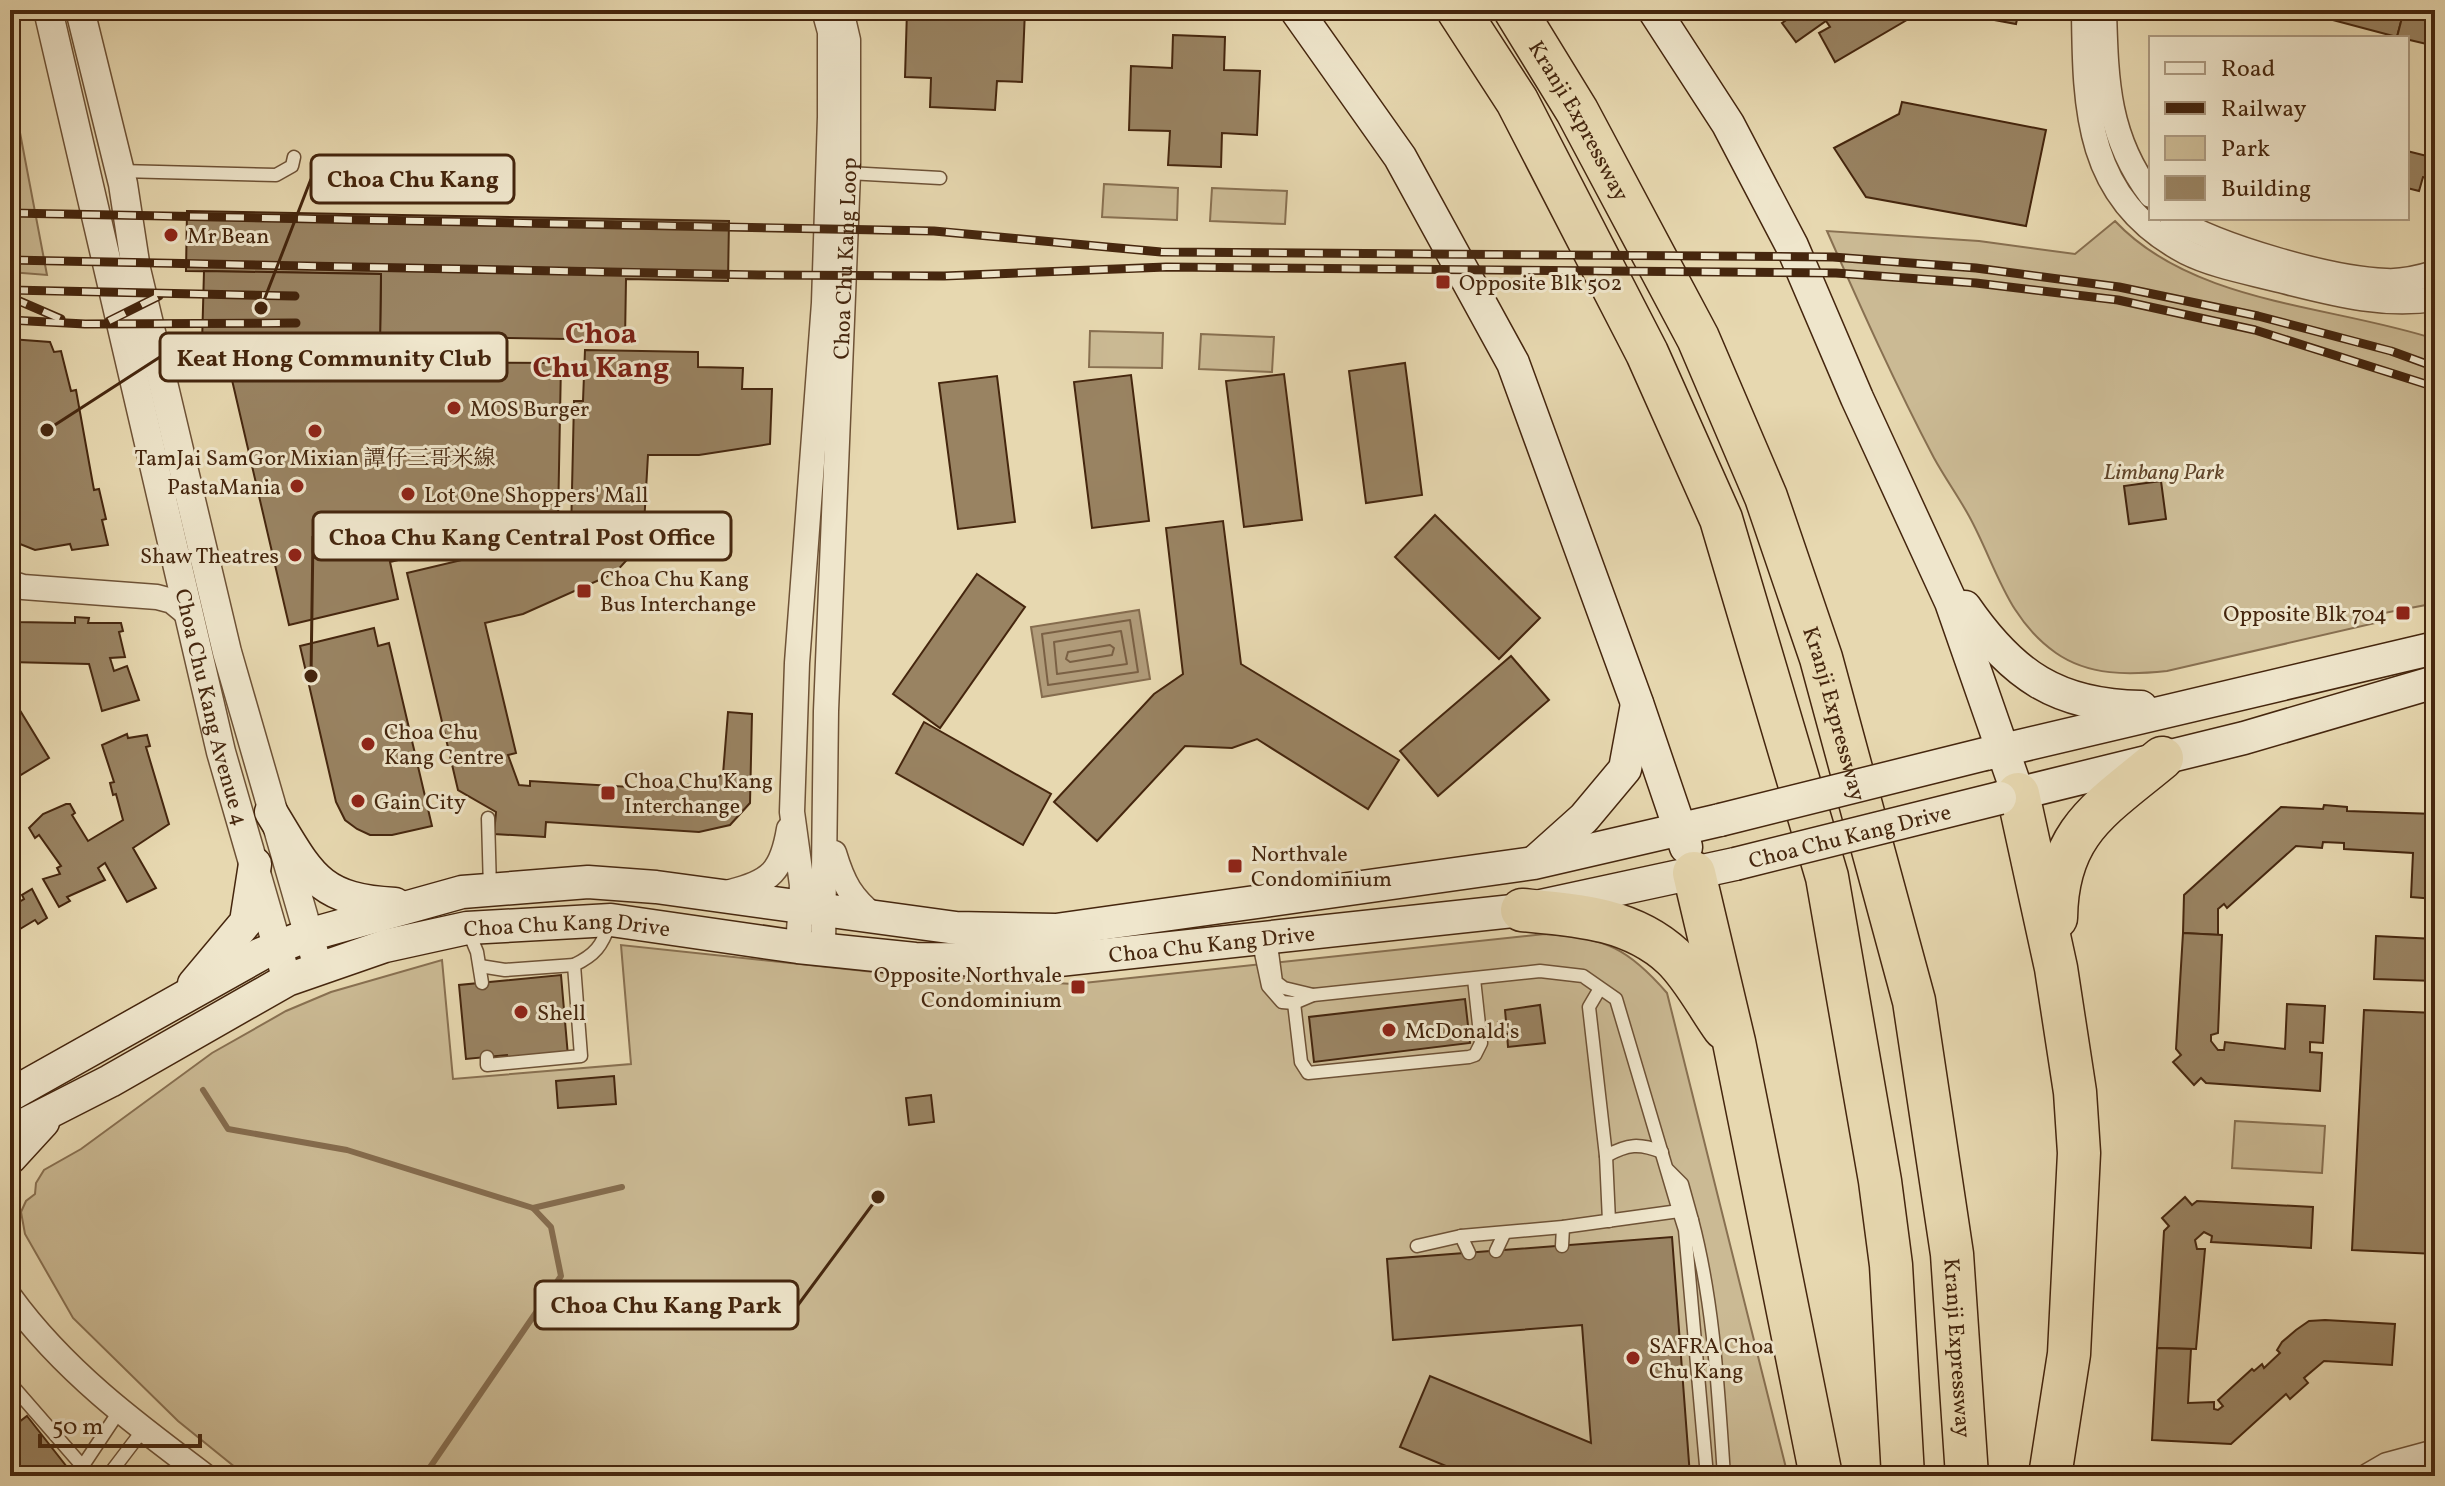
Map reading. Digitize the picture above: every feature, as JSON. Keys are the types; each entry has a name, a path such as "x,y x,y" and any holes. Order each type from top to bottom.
{"highway":[{"name":"Kranji Expressway","path":"1458,10 1517,101 1647,353 1725,534 1827,877 1847,981 1868,1095 1891,1265 1903,1476"},
{"name":"Kranji Expressway","path":"1515,10 1577,111 1698,338 1766,497 1821,658 1914,1001 1952,1254 1967,1476"},
{"path":"2056,968 2057,895 2063,867 2074,843 2086,821 2162,758"},
{"path":"2009,796 2056,968 2075,1092 2079,1153 2069,1354 2050,1476"},
{"path":"1694,873 1734,1042 1821,1476"},
{"path":"1522,910 1591,918 1641,934 1674,958 1734,1042"}],"main road":[{"path":"1296,10 1400,157 1513,363 1637,703 1694,873"},
{"path":"1654,10 1728,124 1792,246 1951,602 2009,796"},
{"path":"1951,602 1963,605 1989,642 2007,660 2049,689 2078,701 2110,707 2189,708"},
{"name":"Choa Chu Kang Drive","path":"10,1095 185,996 308,935 410,905 490,889 588,882 656,887 956,928 1056,930 1534,863 2435,648"},
{"name":"Choa Chu Kang Drive","path":"10,1132 50,1114 287,980 385,946 467,928 611,920 915,959 1059,960 1522,910 1735,864 2244,738 2435,682"},
{"path":"1534,863 1584,818 1625,769 1637,703"},
{"path":"271,812 302,862 330,892 359,902 410,905"},
{"path":"185,996 246,922 255,864"},
{"path":"588,882 608,896 611,920"},
{"path":"10,1158 50,1114"}],"street":[{"name":"Choa Chu Kang Avenue 4","path":"48,10 221,752 287,980"},
{"name":"Choa Chu Kang Avenue 4","path":"80,10 120,171 136,269 227,652 318,967"},
{"name":"Choa Chu Kang Loop","path":"813,909 802,885 792,812 824,303 830,32 824,10"},
{"name":"Choa Chu Kang Loop","path":"811,948 824,825 848,173 848,40 841,10"},
{"path":"2084,10 2085,86 2095,144 2115,191 2148,229 2189,253 2349,298 2383,302 2435,299"},
{"path":"2104,10 2106,81 2117,137 2136,175 2149,192"},
{"path":"829,86 836,78 848,40"},
{"path":"2175,220 2198,234 2239,248 2353,277 2386,281 2435,273"},
{"path":"809,505 835,507"},
{"path":"10,583 23,587 157,597 172,601 189,615"},
{"path":"713,896 761,885 771,876 785,853 792,812"},
{"path":"824,825 841,879 853,900 875,917"},
{"path":"10,1297 70,1368 143,1430 205,1476"},
{"path":"2368,1476 2387,1465 2435,1452"}],"lane":[{"path":"120,171 276,175 286,172 294,157"},
{"path":"848,173 940,178"},
{"path":"488,818 490,889"},
{"path":"480,966 505,970 574,965 592,957 602,945 611,920"},
{"path":"467,928 480,966 482,983"},
{"path":"1264,936 1276,982 1284,988 1313,995"},
{"path":"1264,936 1268,986 1282,1002 1294,1003 1313,995 1540,971 1583,976 1616,999 1679,1211 1689,1225 1705,1267 1715,1345 1724,1476"},
{"path":"487,1057 487,1065 581,1056 574,965"},
{"path":"1294,1003 1301,1062 1308,1073 1469,1057 1475,1055 1481,1043 1474,979"},
{"path":"1599,990 1589,1007 1606,1156 1609,1221"},
{"path":"1606,1156 1623,1146 1642,1144 1662,1152"},
{"path":"1667,1170 1682,1184 1689,1225 1707,1476"},
{"path":"1417,1246 1461,1236 1504,1234 1679,1211"},
{"path":"1562,1246 1563,1227"},
{"path":"1496,1251 1504,1234"},
{"path":"1461,1236 1469,1253"},
{"path":"10,1383 87,1472 120,1410"},
{"path":"108,1476 143,1430"}],"green space":[{"path":"10,80 47,275 10,272"},
{"path":"1104,184 1178,188 1177,220 1102,217"},
{"path":"1212,188 1287,191 1285,224 1210,221"},
{"name":"Limbang Park","path":"2115,221 2147,249 2183,270 2223,286 2435,339 2435,612 2428,613 2426,605 2384,613 2384,621 2167,671 2138,673 2096,670 2069,661 2039,639 2025,624 1920,430 1827,231 1979,241 2075,254"},
{"path":"1090,331 1163,333 1162,368 1089,367"},
{"path":"1201,334 1274,337 1272,372 1199,369"},
{"path":"1545,934 1584,938 1614,948 1640,966 1667,993 1788,1476 246,1476 178,1421 73,1318 25,1234 21,1212 26,1201 35,1194 36,1183 44,1170 81,1149 212,1053 286,1011 331,992 442,960 453,1079 631,1064 621,945 902,975 1074,984"},
{"path":"2235,1121 2325,1126 2322,1173 2232,1168"}],"water":[{"path":"1139,610 1150,679 1042,697 1031,627"}],"building":[{"path":"907,10 1025,10 1022,82 997,81 995,110 930,107 931,78 905,77"},
{"path":"1779,10 1914,10 1917,14 1835,62 1819,33 1830,27 1826,21 1796,42 1782,23 1785,21"},
{"path":"1965,10 2019,10 2016,24 1968,15"},
{"path":"2295,10 2404,10 2397,36"},
{"path":"2404,10 2435,10 2435,46 2409,40 2409,36 2397,36"},
{"path":"1173,35 1225,37 1224,70 1260,71 1257,135 1222,133 1221,167 1168,165 1170,131 1129,130 1131,66 1172,68"},
{"path":"1902,102 2046,130 2026,226 1866,197 1834,148 1899,114"},
{"path":"2409,152 2435,158 2435,195 2427,192 2430,178 2423,177 2419,191 2409,188"},
{"path":"187,211 729,221 728,281 626,279 625,340 380,336 381,274 186,271"},
{"path":"204,271 381,274 380,345 202,344"},
{"path":"10,339 50,342 54,352 61,351 71,391 76,390 94,490 99,489 106,519 102,520 108,545 72,550 70,544 35,550 10,540"},
{"path":"585,350 698,352 698,367 743,368 742,389 772,389 770,444 699,455 648,455 643,542 615,573 523,614 485,623 516,753 508,755 519,785 530,786 530,781 664,789 714,780 723,774 728,712 752,714 750,803 730,825 699,832 546,822 545,837 494,834 496,812 458,790 407,573 571,534 574,401 583,401"},
{"name":"Lot One Shoppers' Mall","path":"251,361 561,363 558,521 390,562 398,599 289,625 232,380 243,364"},
{"path":"1405,363 1422,495 1366,503 1349,371"},
{"path":"1284,374 1302,520 1244,527 1226,381"},
{"path":"1131,375 1149,521 1092,528 1074,382"},
{"path":"997,376 1015,522 958,529 939,383"},
{"path":"2161,481 2166,519 2129,524 2124,486"},
{"path":"1435,515 1540,618 1499,659 1395,557"},
{"path":"1223,521 1241,664 1399,760 1368,809 1257,739 1232,748 1185,746 1097,841 1054,802 1154,694 1183,674 1166,528"},
{"path":"977,574 1025,607 940,728 893,694"},
{"path":"10,616 17,617 16,622 75,623 75,617 89,618 88,623 121,623 123,631 119,632 125,657 110,658 114,671 127,666 139,700 102,711 89,664 10,662"},
{"name":"Choa Chu Kang Centre","path":"374,628 378,646 389,643 432,826 392,835 370,835 357,829 345,820 336,802 300,646"},
{"path":"1511,656 1549,700 1438,796 1400,751"},
{"path":"10,694 49,758 19,776 10,760"},
{"path":"924,722 1051,794 1023,845 896,773"},
{"path":"127,734 128,738 147,735 150,746 146,747 169,824 133,848 156,888 127,902 105,863 98,868 105,880 67,897 70,901 59,907 43,879 60,874 57,868 61,866 39,835 35,838 29,828 43,814 66,804 70,804 75,813 72,815 88,841 123,820 116,794 113,795 110,783 114,782 102,745"},
{"path":"2324,805 2347,807 2347,811 2435,814 2435,899 2411,897 2413,853 2344,849 2344,843 2323,842 2322,848 2296,846 2227,908 2224,904 2218,909 2218,935 2183,933 2184,895 2281,807 2323,809"},
{"path":"32,889 47,918 38,924 35,920 10,935 10,898 14,896 17,903 24,899 22,895"},
{"path":"2183,933 2222,935 2218,1033 2211,1035 2211,1041 2218,1050 2224,1050 2225,1042 2285,1049 2287,1004 2325,1006 2323,1043 2310,1042 2310,1052 2322,1053 2320,1091 2206,1083 2201,1078 2194,1085 2173,1062 2181,1055 2176,1049"},
{"path":"2376,936 2435,939 2435,981 2374,979"},
{"path":"561,975 568,1056 508,1061 507,1055 466,1059 459,985"},
{"name":"McDonald's","path":"1465,999 1470,1043 1314,1062 1309,1017"},
{"path":"1540,1005 1545,1043 1508,1047 1507,1034 1500,1035 1498,1022 1506,1021 1505,1010"},
{"path":"2364,1010 2435,1013 2435,1254 2352,1250"},
{"path":"614,1076 616,1104 558,1108 556,1081"},
{"path":"931,1095 934,1122 909,1125 906,1098"},
{"path":"2185,1197 2192,1205 2197,1201 2313,1207 2311,1248 2211,1242 2212,1236 2204,1232 2195,1240 2197,1249 2205,1249 2196,1349 2157,1348 2164,1231 2169,1226 2162,1218"},
{"name":"SAFRA Choa Chu Kang","path":"1672,1237 1690,1476 1470,1476 1400,1447 1430,1376 1591,1443 1582,1325 1393,1340 1387,1259"},
{"path":"2309,1321 2395,1324 2392,1365 2324,1361 2304,1378 2308,1383 2290,1399 2286,1394 2231,1444 2152,1440 2157,1348 2191,1349 2188,1403 2214,1402 2214,1409 2218,1410 2223,1406 2218,1400 2252,1369 2254,1371 2262,1364 2264,1368 2280,1353 2277,1350 2282,1342 2296,1330"},
{"path":"27,1416 74,1476 10,1476 10,1448 14,1443 10,1429"}],"waterway":[{"path":"203,1090 228,1129 347,1150 533,1208 551,1227 561,1276 424,1476"},
{"path":"533,1208 622,1187"}],"railway":[{"path":"10,213 934,231 1161,252 1833,257 1976,268 2119,287 2258,316 2391,351 2435,367"},
{"path":"10,260 759,275 944,276 1166,267 1836,273 1976,283 2118,300 2255,330 2435,387"},
{"path":"10,290 295,296"},
{"path":"109,321 159,296"},
{"path":"10,297 61,319"},
{"path":"10,320 85,324 296,323"}],"place":[{"name":"Mr Bean","path":"171,235"},
{"name":"Opposite Blk 502","path":"1443,282"},
{"name":"Choa Chu Kang","path":"261,308"},
{"name":"MOS Burger","path":"454,408"},
{"name":"Keat Hong Community Club","path":"47,430"},
{"name":"TamJai SamGor Mixian 譚仔三哥米線","path":"315,431"},
{"name":"PastaMania","path":"297,486"},
{"name":"Lot One Shoppers' Mall","path":"408,494"},
{"name":"Shaw Theatres","path":"295,555"},
{"name":"Choa Chu Kang Bus Interchange","path":"584,591"},
{"name":"Opposite Blk 704","path":"2403,613"},
{"name":"Choa Chu Kang Central Post Office","path":"311,676"},
{"name":"Choa Chu Kang Centre","path":"368,744"},
{"name":"Choa Chu Kang Interchange","path":"608,793"},
{"name":"Gain City","path":"358,801"},
{"name":"Northvale Condominium","path":"1235,866"},
{"name":"Opposite Northvale Condominium","path":"1078,987"},
{"name":"Shell","path":"521,1012"},
{"name":"McDonald's","path":"1389,1030"},
{"name":"Choa Chu Kang Park","path":"878,1197"},
{"name":"SAFRA Choa Chu Kang","path":"1633,1358"}],"district":[{"name":"Choa Chu Kang","path":"601,350"}]}
